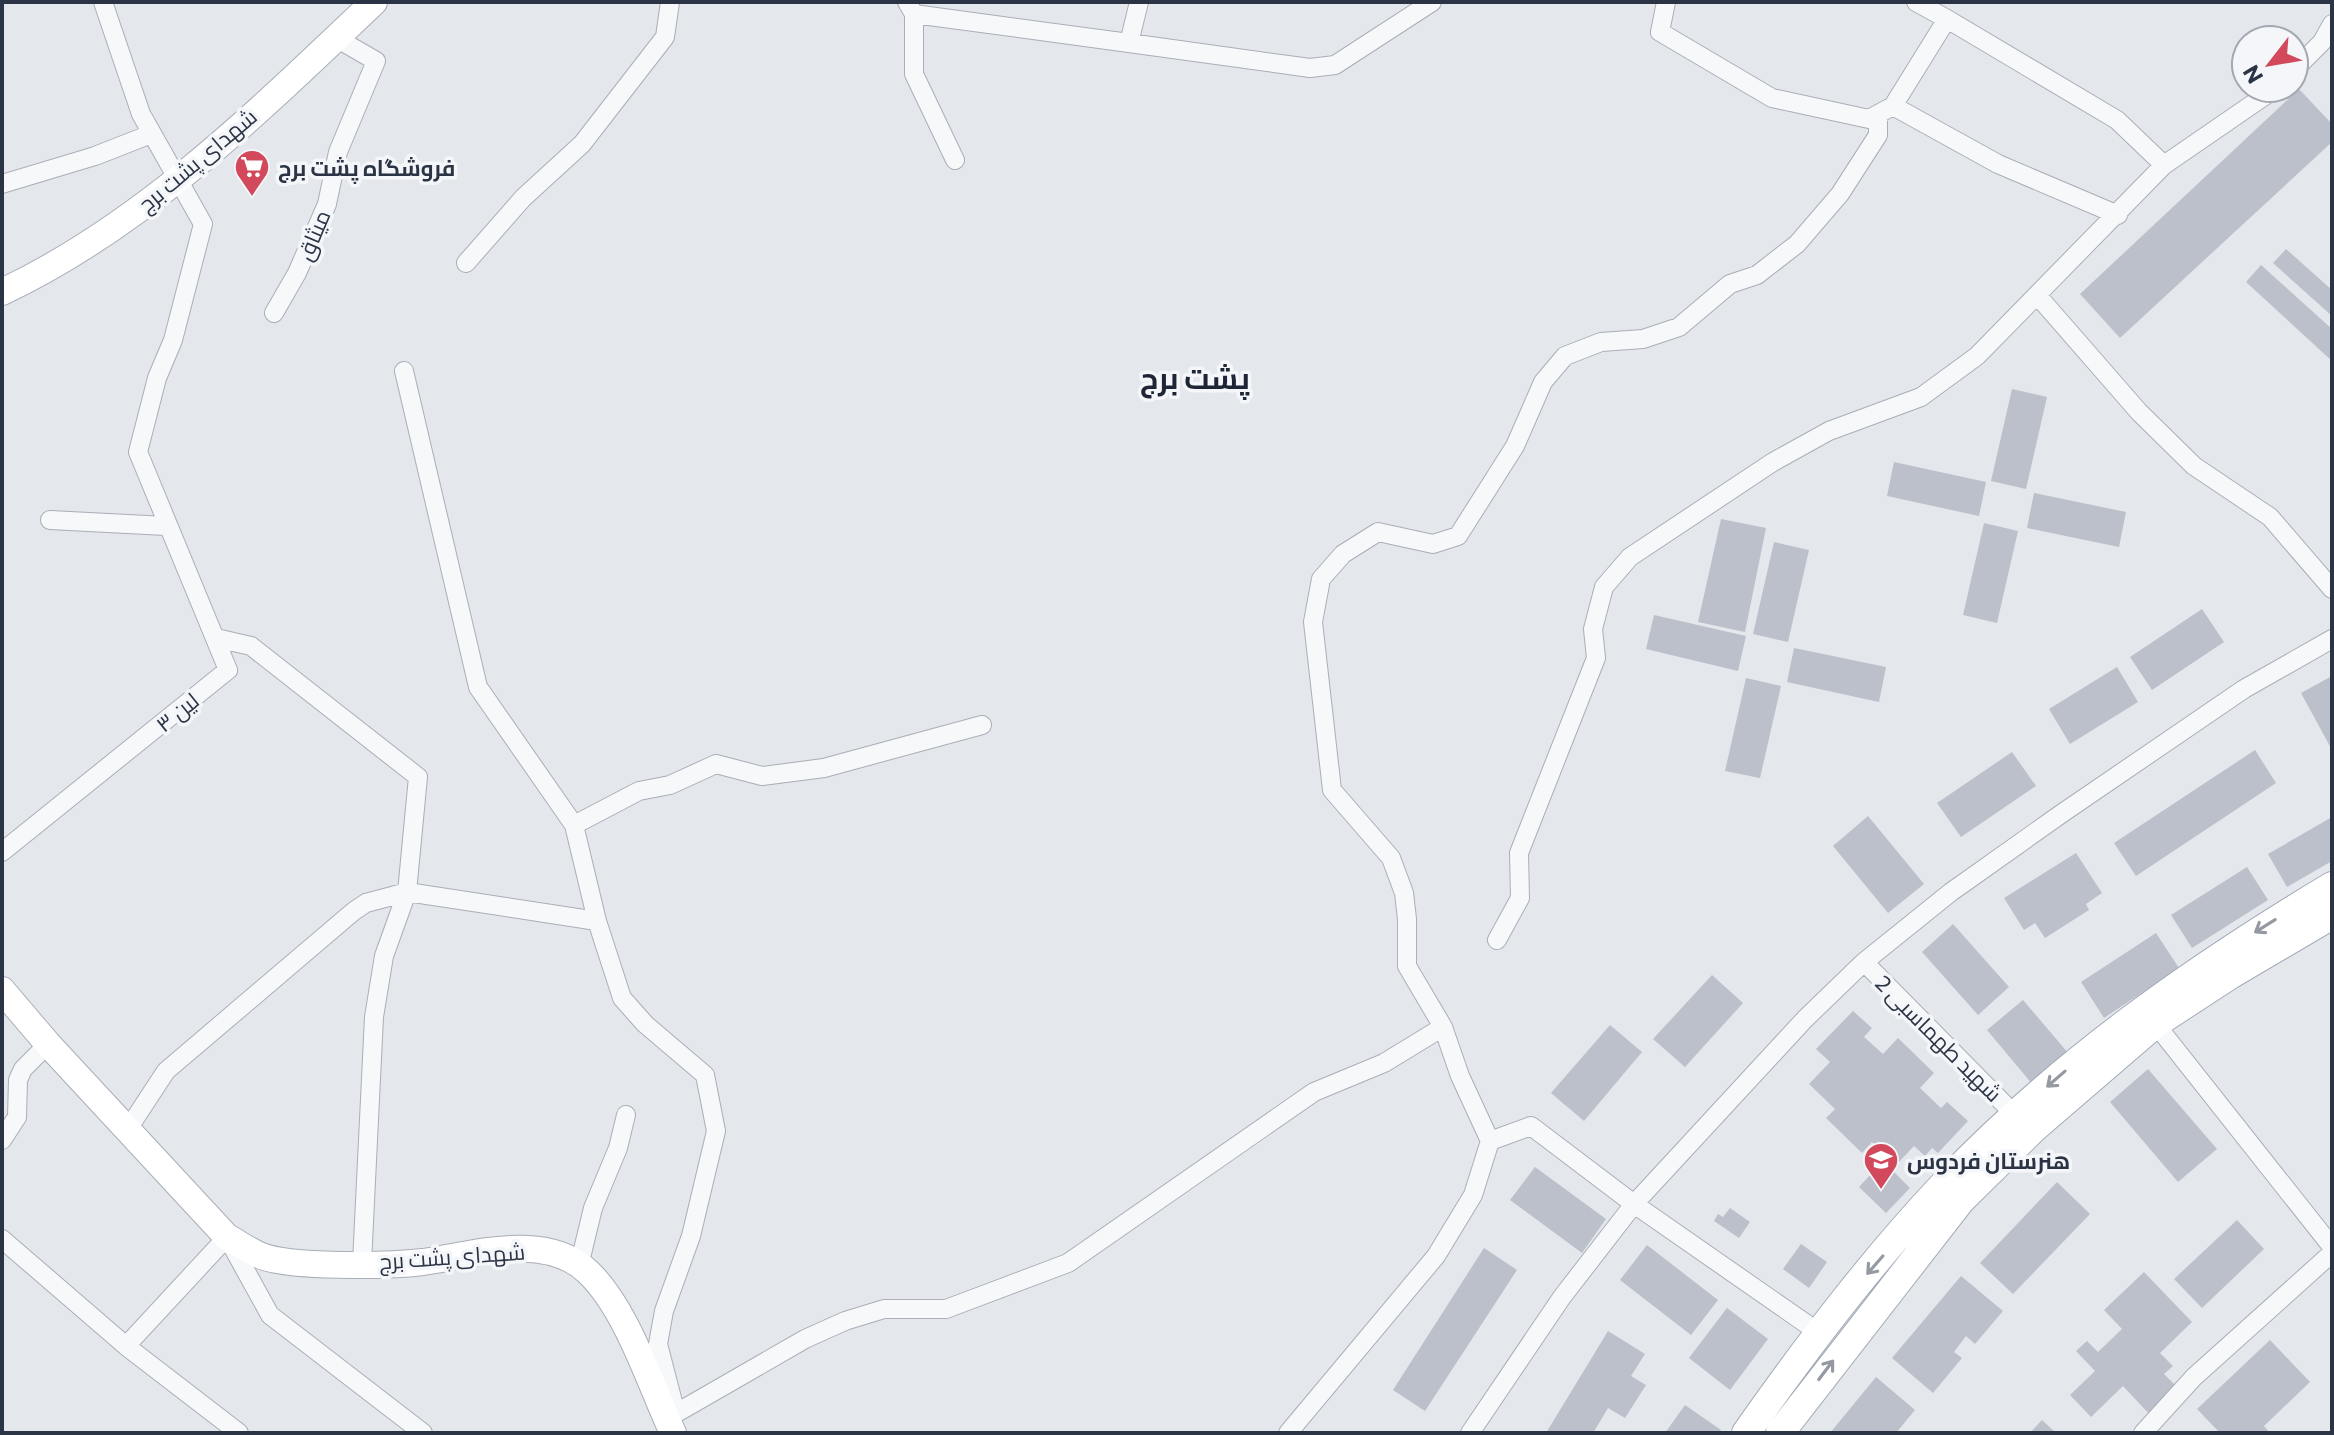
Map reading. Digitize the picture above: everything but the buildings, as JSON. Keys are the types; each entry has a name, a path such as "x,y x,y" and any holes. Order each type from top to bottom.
{"main road":[{"path":"1746,1433 1818,1332 1946,1182 2015,1115 2332,886"},
{"path":"1780,1433 1961,1200 2149,1016 2230,975 2332,915"}],"street":[{"name":"لین ۳","path":"2,852 228,670 138,452 157,378 173,340 203,224 151,134 131,91 103,2"},
{"name":"شهدای پشت برج","path":"2,292 60,265 127,219 374,2"},
{"path":"466,263 523,198 582,144 665,37 670,2"},
{"path":"1129,43 1139,2"},
{"path":"955,160 914,74 911,8 1310,68 1335,65 1432,2"},
{"path":"1666,2 1660,32 1772,98 1869,119 1886,110"},
{"path":"1916,2 2117,120 2164,165"},
{"path":"1288,1433 1436,1256 1473,1195 1490,1141 1460,1076 1443,1027 1407,966 1406,906 1391,858 1332,790 1313,622 1321,579 1343,554 1378,532 1433,544 1458,536 1515,446 1543,382 1565,356 1601,342 1643,339 1679,327 1730,284 1757,275 1797,244 1840,194 1878,135 1886,110 1947,19"},
{"path":"2310,54 2322,42 2332,24"},
{"name":"میثاق","path":"274,313 297,273 327,204 338,152 376,61 336,38"},
{"path":"1497,940 1520,898 1519,853 1596,658 1593,629 1604,587 1630,557 1773,462 1829,431 1921,397 1977,356 2164,165 2253,104"},
{"path":"1886,110 1998,164 2118,215"},
{"path":"2,184 95,156 151,134"},
{"path":"2037,295 2139,412 2194,466 2270,517 2332,589"},
{"path":"404,371 478,687 574,825 597,921 622,998 645,1024 705,1075 716,1131 691,1236 664,1311 658,1344 671,1415 805,1339 845,1321 884,1309 946,1309 1068,1263 1314,1092 1384,1063 1443,1027"},
{"path":"50,520 166,526"},
{"path":"216,638 251,646 418,777 407,892 384,956 374,1017 362,1263"},
{"path":"1470,1433 1562,1297 1634,1204 1805,1019 1864,962 1951,892 2061,814 2244,689 2332,639"},
{"path":"574,825 639,791 670,785 716,764 762,776 824,768 982,725"},
{"path":"128,1129 166,1071 366,903 407,892 597,921"},
{"name":"شهید طهماسبی 2","path":"1864,962 2015,1115"},
{"name":"شهدای پشت برج","path":"2,990 227,1237 261,1256 306,1263 420,1262 503,1248 546,1251 586,1270 616,1309 671,1415"},
{"path":"2143,1433 2194,1377 2332,1250 2149,1016"},
{"path":"2,1140 17,1117 18,1080 23,1069 48,1044"},
{"path":"579,1266 593,1208 618,1148 626,1115"},
{"path":"1490,1141 1531,1126 1634,1204 1818,1332"},
{"path":"126,1346 227,1237 270,1315 423,1433"},
{"path":"2,1239 126,1346 239,1433"}],"place":[{"name":"فروشگاه پشت برج","path":"252,198"},
{"name":"هنرستان فردوس","path":"1881,1191"}],"district":[{"name":"پشت برج","path":"1195,376"}]}
